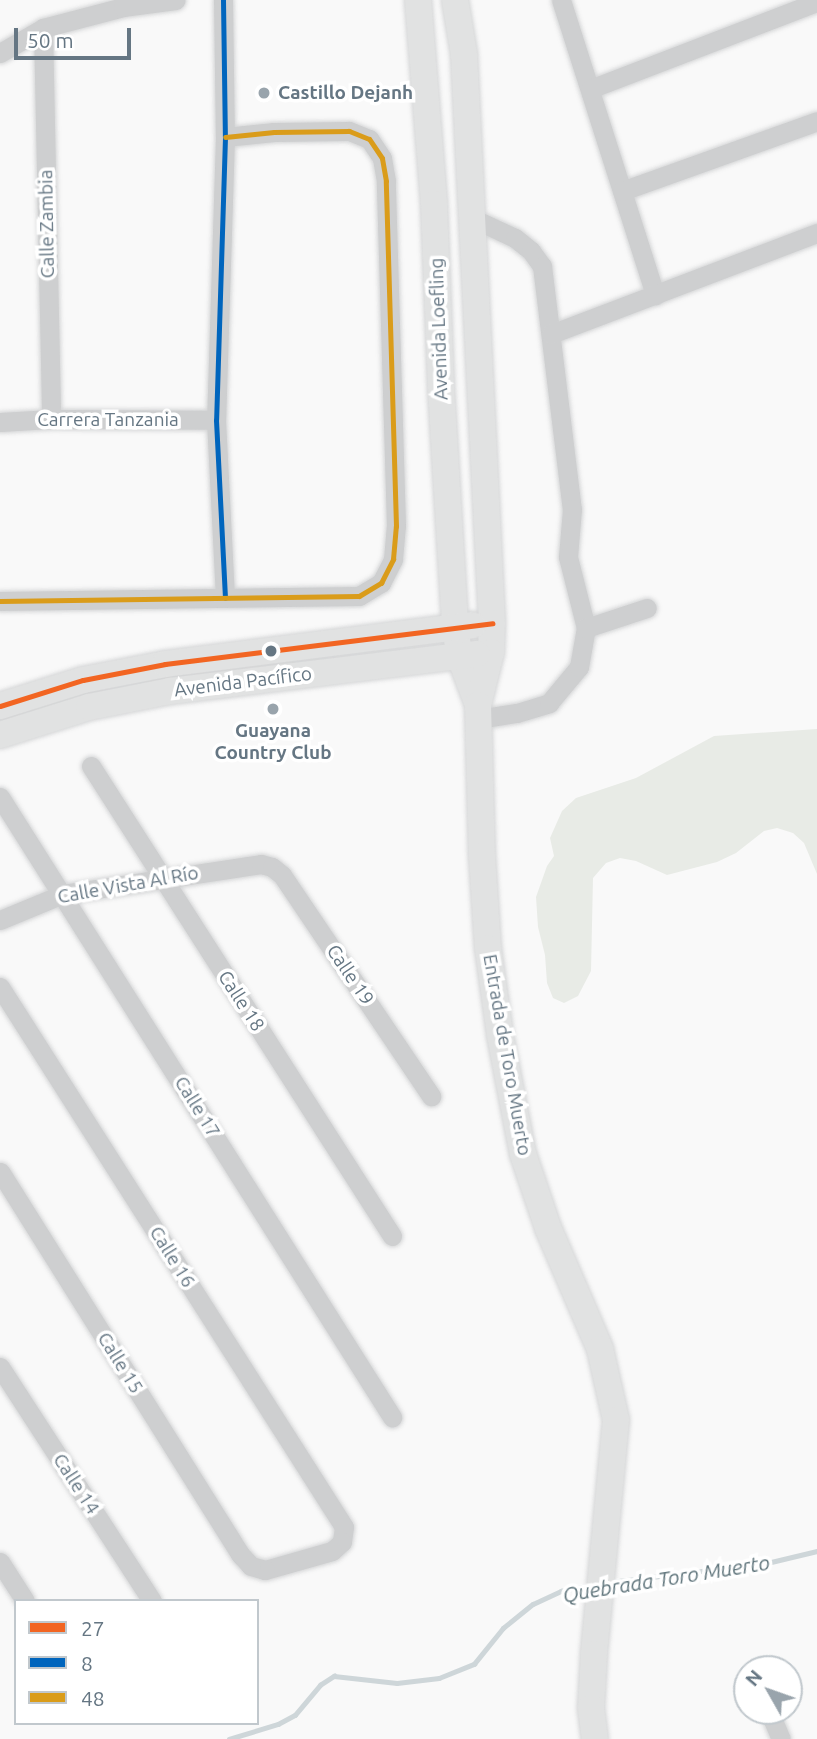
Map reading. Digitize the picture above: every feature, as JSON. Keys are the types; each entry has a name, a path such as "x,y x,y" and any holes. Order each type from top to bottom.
{"street":[{"path":"0,53 43,29 123,7 176,0"},
{"path":"223,0 225,137 216,420 225,598"},
{"name":"Avenida Loefling","path":"418,0 434,204 441,388 455,627 460,657"},
{"name":"Avenida Loefling","path":"456,0 464,54 492,623 491,652"},
{"path":"561,0 654,295"},
{"path":"590,89 817,2"},
{"name":"Calle Zambia","path":"43,29 51,419"},
{"path":"622,191 817,121"},
{"path":"0,601 359,596 381,583 393,559 396,526 386,181 382,158 369,139 349,131 275,132 225,137"},
{"path":"472,218 515,238 531,251 542,266 572,509 568,558 586,628 579,667 550,703 517,713 478,712"},
{"path":"551,334 817,233"},
{"name":"Carrera Tanzania","path":"0,422 51,419 216,420"},
{"path":"586,628 647,608"},
{"name":"Avenida Pacífico","path":"0,706 83,681 165,664 492,623"},
{"name":"Avenida Pacífico","path":"0,735 89,708 170,691 491,652"},
{"name":"Entrada de Toro Muerto","path":"491,652 478,712 488,948 516,1129 540,1209 600,1349 615,1407 616,1449 599,1604 592,1699 595,1739"},
{"name":"Entrada de Toro Muerto","path":"460,657 478,712"},
{"name":"Calle 18","path":"91,766 392,1236"},
{"name":"Calle 17","path":"0,797 392,1417"},
{"name":"Calle Vista Al Río","path":"0,920 63,894 261,864"},
{"name":"Calle 19","path":"261,864 282,874 431,1096"},
{"name":"Calle 16","path":"0,986 344,1527 342,1542 332,1551 265,1570 251,1566 240,1554"},
{"name":"Calle 15","path":"0,1172 240,1554"},
{"name":"Calle 14","path":"0,1367 151,1599"},
{"path":"0,1562 24,1599"}],"shaded area":[{"path":"817,729 817,874 804,843 793,833 777,828 764,831 736,853 717,862 667,875 636,861 620,858 606,863 593,878 591,971 578,996 564,1003 553,998 547,983 536,897 547,866 554,856 550,838 562,811 576,798 636,778 714,736"}],"waterway":[{"name":"Quebrada Toro Muerto","path":"610,1582 767,1563 817,1551"},
{"name":"Quebrada Toro Muerto","path":"229,1739 278,1724 295,1715 320,1685 334,1676 397,1683 439,1678 474,1664 503,1628 533,1604 561,1591 591,1585"}],"transit line":[{"name":"8","path":"223,0 225,137 216,420 225,598"},
{"name":"48","path":"0,601 359,596 381,583 393,559 396,526 386,181 382,158 369,139 349,131 274,132 225,137"},
{"name":"27","path":"0,706 83,680 165,664 492,623"}],"place":[{"name":"Castillo Dejanh","path":"264,93"},
{"name":"Guayana Country Club","path":"273,709"}]}
